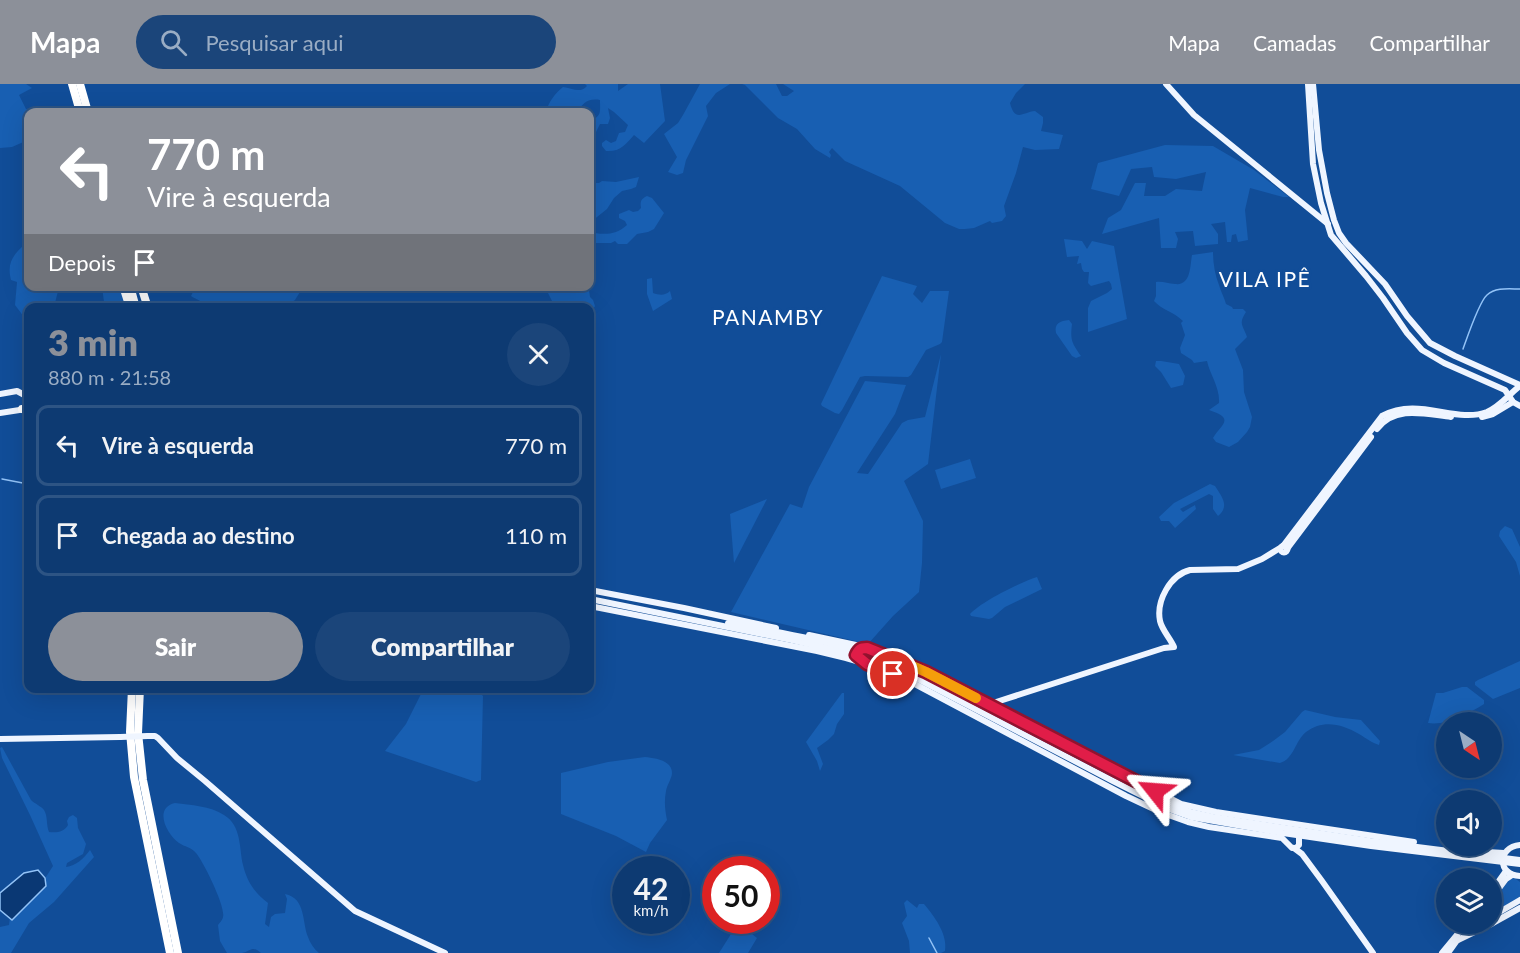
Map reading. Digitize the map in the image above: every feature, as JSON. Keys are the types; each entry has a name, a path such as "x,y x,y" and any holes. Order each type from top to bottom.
{"highway":[{"path":"72,84 79,108"},
{"path":"80,84 87,108"},
{"path":"132,693 130,732 134,777 170,953"},
{"path":"140,693 138,733 143,780 178,953"}],"main road":[{"path":"989,704 1022,694 1042,691 1063,681 1164,648 1174,647 1160,618 1162,599 1173,581 1185,571 1248,566 1283,549 1382,416 1392,411 1413,408 1466,414 1484,413 1512,398 1520,386 1514,379 1502,377 1430,343 1385,284 1332,225 1194,115 1166,84"},
{"path":"1308,84 1313,164 1324,214 1334,239 1422,350 1444,363 1501,387 1520,406"},
{"path":"1313,84 1321,163 1339,233"},
{"path":"1317,215 1324,214"},
{"path":"1383,298 1389,298 1391,293"},
{"path":"1512,398 1514,379"},
{"path":"0,394 17,392 24,395"},
{"path":"0,411 24,408"},
{"path":"594,591 684,608 857,650 989,704 1181,804 1299,830"},
{"path":"594,598 788,634 857,650 867,664"},
{"path":"594,598 806,643"},
{"path":"594,607 790,646 867,664 911,682 1160,812 1209,827 1297,847 1373,953"},
{"path":"760,640 857,650 867,648 915,667 921,675 954,698 1169,809 1203,820 1299,830"},
{"path":"846,658 851,658 857,650"},
{"path":"1063,681 1064,673"},
{"path":"1084,681 1086,674"},
{"path":"911,682 921,675"},
{"path":"921,675 1112,776 1190,812 1520,862"},
{"path":"1022,686 1022,694"},
{"path":"932,693 954,698"},
{"path":"1002,700 998,705 1002,711"},
{"path":"0,739 155,736 179,761 356,911 444,953"},
{"path":"1297,847 1299,830"},
{"path":"1503,858 1511,847 1520,845"},
{"path":"1502,884 1509,873 1503,858"},
{"path":"1509,873 1520,876"},
{"path":"1502,880 1509,873"},
{"path":"1502,911 1520,900"},
{"path":"1502,918 1520,908"},
{"path":"1442,953 1460,934"},
{"path":"1448,953 1462,934"},
{"path":"1458,940 1470,934"}],"shaded area":[{"path":"0,84 26,84 32,88 19,95 26,108 24,142 12,147 0,148"},
{"path":"585,84 618,84 618,91 628,84 660,84 665,121 644,143 634,135 619,149 606,151 602,143 606,140 611,143 616,141 619,133 625,132 628,125 608,108 610,118 608,124 600,124 594,133 594,119 600,113 600,100 588,101 580,108 547,108 552,98 563,87 579,90 587,86"},
{"path":"700,84 730,84 716,93 706,106 708,116 686,160 683,173 677,175 668,172 677,157 664,134 678,123"},
{"path":"742,84 776,84 782,96 787,96 794,91 783,84 1025,84 1010,103 1014,113 1020,115 1035,111 1043,117 1041,131 1063,135 1059,149 1035,150 1023,147 1004,206 1006,216 1002,221 992,223 990,221 974,228 959,229 945,223 900,186 845,161 832,148 829,152 830,158 815,149 797,129 778,118"},
{"path":"1165,145 1213,146 1254,170 1289,197 1250,188 1245,210 1248,240 1238,242 1236,234 1232,235 1231,242 1227,242 1225,222 1211,224 1218,234 1218,244 1195,246 1193,231 1175,232 1178,239 1176,248 1161,248 1159,218 1102,234 1108,218 1121,210 1135,183 1146,183 1144,196 1165,196 1176,189 1202,191 1206,172 1176,179 1154,177 1152,167 1131,169 1119,196 1091,189 1098,163"},
{"path":"639,177 636,187 622,191 607,209 594,219 594,184 602,181 616,182"},
{"path":"647,196 652,198 664,213 654,229 637,234 627,244 618,244 615,241 594,243 594,231 595,233 608,234 627,225 619,218 619,214 629,210 638,211 643,198"},
{"path":"1064,239 1082,241 1087,249 1092,241 1114,246 1127,319 1088,332 1088,308 1091,301 1112,289 1111,284 1109,281 1091,286 1088,283 1089,272 1084,272 1081,263 1077,264 1079,256 1067,257"},
{"path":"24,241 24,291 58,291 55,303 24,303 24,317 15,305 17,282 11,280 10,269 11,261 23,246"},
{"path":"1213,252 1215,273 1226,304 1233,309 1243,309 1246,312 1242,322 1247,337 1235,349 1243,370 1244,392 1252,417 1247,432 1238,442 1229,447 1216,442 1213,438 1224,419 1209,410 1219,403 1219,397 1207,361 1194,363 1181,353 1180,348 1185,335 1181,323 1183,321 1154,301 1156,282 1180,284 1184,282 1189,274 1192,255"},
{"path":"882,276 917,286 913,294 922,303 930,291 949,291 942,342 926,350 908,377 860,377 842,410 839,414 835,413 821,404"},
{"path":"652,278 653,293 662,295 670,291 672,299 653,311 647,294 647,279"},
{"path":"103,291 121,291 126,303 101,303 104,302"},
{"path":"194,291 300,292 291,303 202,303 191,296"},
{"path":"547,291 589,291 594,303 553,303"},
{"path":"1069,320 1072,324 1072,341 1081,356 1076,358 1072,356 1056,333 1058,323"},
{"path":"941,354 928,464 904,481 923,521 919,592 868,644 731,612 790,504 802,508 809,487 865,381 906,385 895,414 857,473 868,474 902,423 925,417"},
{"path":"1156,361 1179,364 1185,376 1183,385 1171,388 1155,366"},
{"path":"970,459 976,478 941,489 935,470"},
{"path":"1210,484 1215,486 1224,501 1224,509 1218,516 1213,509 1213,496 1209,494 1180,509 1183,512 1195,505 1196,509 1175,528 1169,521 1161,521 1159,517 1174,503"},
{"path":"767,499 734,563 730,514"},
{"path":"1505,526 1512,529 1520,547 1520,576 1516,562 1499,536"},
{"path":"1037,577 1042,589 1005,607 992,618 971,616 970,614 992,598"},
{"path":"1520,661 1520,688 1493,699 1475,685 1478,680"},
{"path":"1467,687 1484,700 1484,704 1469,712 1436,712 1436,723 1428,723 1436,693"},
{"path":"422,693 480,693 483,696 481,780 476,782 385,751 406,724"},
{"path":"844,693 844,714 834,734 817,748 823,764 820,771 806,742"},
{"path":"1305,710 1361,720 1380,741 1379,745 1346,728 1326,724 1306,732 1288,758 1280,763 1233,755 1259,750 1285,732"},
{"path":"2,747 31,800 44,810 49,832 62,831 68,825 69,817 73,815 77,818 78,828 86,844 83,854 67,863 66,867 80,861 90,850 94,857 54,902 29,923 11,953 0,953 0,927 9,925 11,909 42,883 53,866 2,758 0,748"},
{"path":"645,757 666,762 672,773 665,795 667,820 646,852 616,836 561,814 561,773 608,762"},
{"path":"175,803 213,810 230,820 237,831 243,865 249,882 268,903 265,924 269,927 271,917 285,913 287,899 285,894 292,896 300,905 309,939 319,953 261,953 253,949 242,953 227,953 220,941 218,925 223,918 223,912 218,894 196,853 174,839 164,822 165,810"},
{"path":"38,870 45,878 46,886 12,920 0,910 0,893 24,873"},
{"path":"1513,877 1520,882 1520,897 1502,908 1502,889"},
{"path":"907,900 917,908 919,904 924,904 932,914 942,932 945,951 910,953 909,941 902,923 907,916 904,903"},
{"path":"731,934 752,934 757,938 748,953 719,953"}],"waterway":[{"path":"1463,349 1477,312 1487,295 1498,290 1520,289"},
{"path":"2,479 24,483"},
{"path":"929,938 937,953"}],"slow traffic":[{"path":"908,664 976,698"}],"district":[{"name":"VILA IPÊ","path":"1265,280"},
{"name":"PANAMBY","path":"768,318"}],"route":[{"path":"893,674 867,664 856,655 858,651 867,648 926,672 1155,791"}]}
